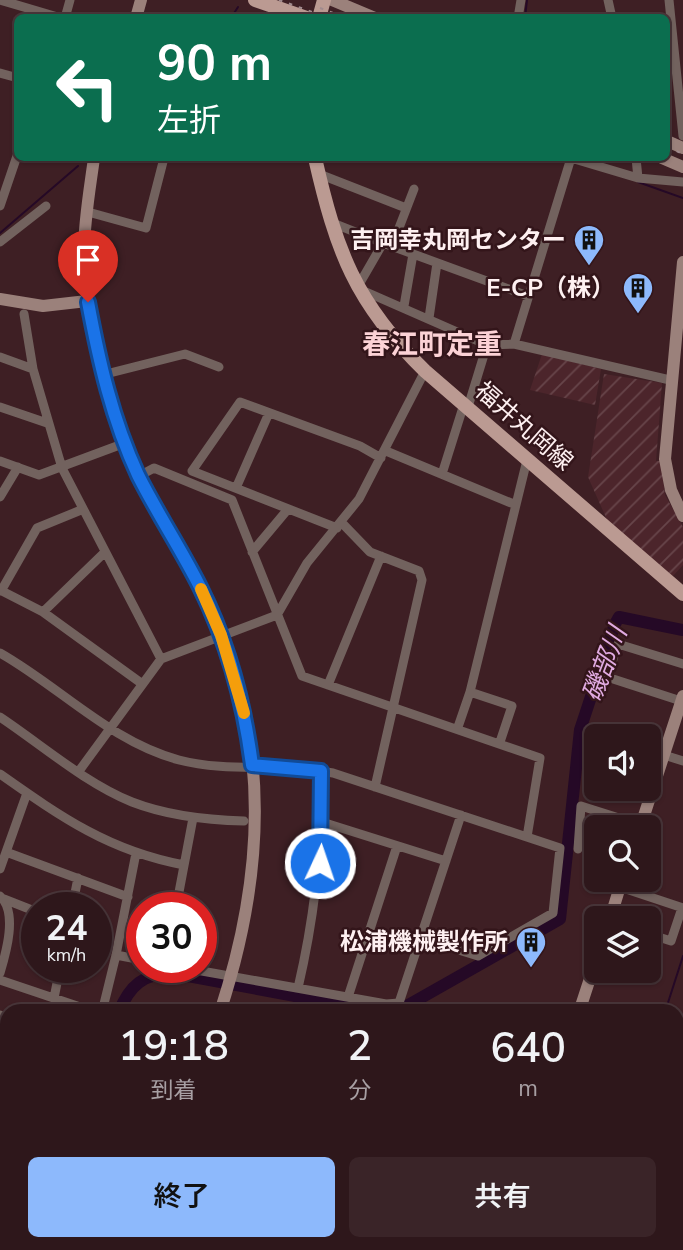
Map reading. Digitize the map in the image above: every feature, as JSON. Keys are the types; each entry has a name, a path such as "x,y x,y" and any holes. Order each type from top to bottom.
{"main road":[{"path":"255,0 295,14"},
{"path":"332,0 365,14"},
{"path":"94,161 84,250 88,302 102,375 139,476 201,588 221,635 244,709 252,765 255,859 241,943 223,1004"},
{"name":"福井丸岡線","path":"316,161 330,222 358,288 391,335 425,371 683,594"},
{"path":"683,262 680,311 670,380 666,459 671,490 683,516"},
{"path":"0,299 43,306 88,302"},
{"path":"644,815 682,699"},
{"path":"582,1004 588,983"}],"street":[{"path":"0,0 49,14"},
{"path":"670,22 683,144"},
{"path":"671,44 683,44"},
{"path":"0,206 15,161"},
{"path":"88,212 146,228 163,161"},
{"path":"514,344 570,161"},
{"path":"581,161 638,178 683,182"},
{"path":"636,161 638,178"},
{"path":"319,174 406,208"},
{"path":"414,189 387,245 358,288 404,306 487,345 514,344 670,380"},
{"path":"0,243 46,206"},
{"path":"330,222 528,296"},
{"path":"404,306 413,254"},
{"path":"429,318 437,263"},
{"path":"24,314 33,369 62,468 81,510 161,659"},
{"path":"442,474 487,345"},
{"path":"102,375 185,354 219,367"},
{"path":"0,357 33,369"},
{"path":"79,771 161,659 277,615 307,563 340,525 383,454 425,371"},
{"path":"375,787 422,580 419,571 370,552 340,525 288,509 192,471 240,402 442,474 516,505"},
{"path":"0,407 47,423"},
{"path":"236,488 269,413"},
{"path":"0,461 39,475 125,443"},
{"path":"458,727 470,692 527,460"},
{"path":"0,497 18,467"},
{"path":"139,476 155,468 232,500 302,676 458,727 540,758 527,837"},
{"path":"252,552 288,509"},
{"path":"81,510 37,528 0,591 43,612 141,683"},
{"path":"43,612 105,552"},
{"path":"328,685 381,556"},
{"path":"682,699 607,677 618,644 683,664"},
{"path":"0,653 110,728 150,751 218,767 252,765 321,771 560,848 553,913 478,956 420,938"},
{"path":"470,692 512,706 500,742"},
{"path":"0,717 79,771 132,802 193,818 244,821"},
{"path":"664,755 683,761"},
{"path":"298,988 317,894 322,822 321,771"},
{"path":"0,774 80,829 136,853 184,865"},
{"path":"0,869 27,793"},
{"path":"578,849 581,806 608,815"},
{"path":"398,1004 461,815"},
{"path":"180,892 193,818"},
{"path":"322,822 446,861"},
{"path":"348,997 397,846"},
{"path":"6,852 126,896"},
{"path":"129,892 136,853"},
{"path":"75,892 78,878"},
{"path":"643,892 682,908 671,941 661,938"},
{"path":"2,898 21,906"},
{"path":"0,973 8,939 8,914 2,898"},
{"path":"104,1004 126,908"},
{"path":"117,955 126,957"},
{"path":"217,973 386,1004"},
{"path":"0,980 72,1004"},
{"path":"54,998 57,983"},
{"path":"0,1157 0,1165"}],"shaded area":[{"path":"542,354 601,369 595,405 530,390"},
{"path":"604,374 662,383 656,461 661,461 665,495 683,527 683,565 673,576 608,522 588,477"}],"waterway":[{"path":"525,14 527,0"},
{"path":"234,14 238,7"},
{"path":"0,233 78,166"},
{"path":"638,182 683,198"},
{"name":"磯部川","path":"410,1004 560,919 580,730 615,624 619,617 683,630"},
{"path":"668,1004 683,956"},
{"name":"磯部川","path":"123,1004 133,988 146,978 172,973 338,1004"}],"railway":[{"path":"279,0 318,14"},
{"path":"320,8 336,14"},
{"path":"670,148 683,154"}],"slow traffic":[{"path":"201,589 235,675 244,713"}],"place":[{"name":"吉岡幸丸岡センター","path":"589,267"},
{"name":"E-CP（株）","path":"638,315"},
{"name":"松浦機械製作所","path":"531,969"}],"district":[{"name":"春江町定重","path":"432,345"}],"route":[{"path":"88,302 101,371 125,443 139,476 201,588 221,635 244,709 252,765 321,771 320,863"}]}
